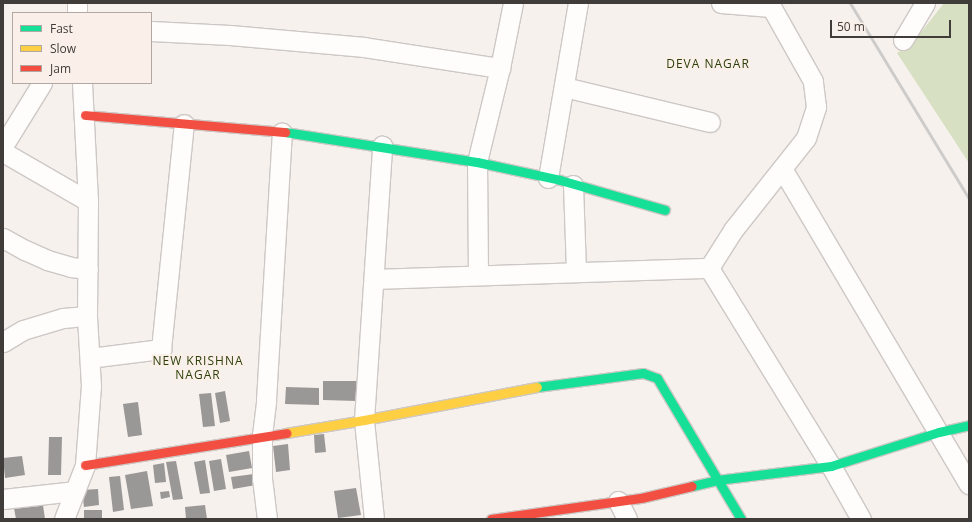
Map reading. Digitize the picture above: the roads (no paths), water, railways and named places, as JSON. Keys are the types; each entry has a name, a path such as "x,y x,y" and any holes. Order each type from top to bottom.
{"street":[{"path":"478,275 477,162 500,68 513,3"},
{"path":"548,178 578,3"},
{"path":"709,268 733,230 783,170 806,138 816,107 813,81 770,5 721,3"},
{"path":"903,40 925,3"},
{"path":"152,31 230,35 364,47 500,68"},
{"path":"3,146 41,84"},
{"path":"64,519 85,465 91,386 87,316 88,201 85,115 82,84"},
{"path":"564,87 710,122"},
{"path":"85,115 282,132 382,146 477,162 548,178 665,210"},
{"path":"90,358 161,349 184,124"},
{"path":"267,519 262,478 262,435 266,400 282,132"},
{"path":"374,519 364,420 382,146"},
{"path":"3,152 88,201"},
{"path":"783,170 969,484"},
{"path":"573,185 576,271"},
{"path":"3,238 48,260 71,267 88,269"},
{"path":"374,279 576,271 709,268"},
{"path":"709,268 831,466 861,519"},
{"path":"3,342 23,330 64,318 87,316"},
{"path":"85,465 262,435 364,420 527,388 643,373 657,378 741,519"},
{"path":"491,519 642,498 717,480 831,466 969,424"},
{"path":"3,500 74,491"},
{"path":"618,501 627,519"}],"railway":[{"path":"850,3 969,199"}],"district":[{"name":"DEVA NAGAR","path":"708,64"},
{"name":"NEW KRISHNA NAGAR","path":"198,368"}]}
